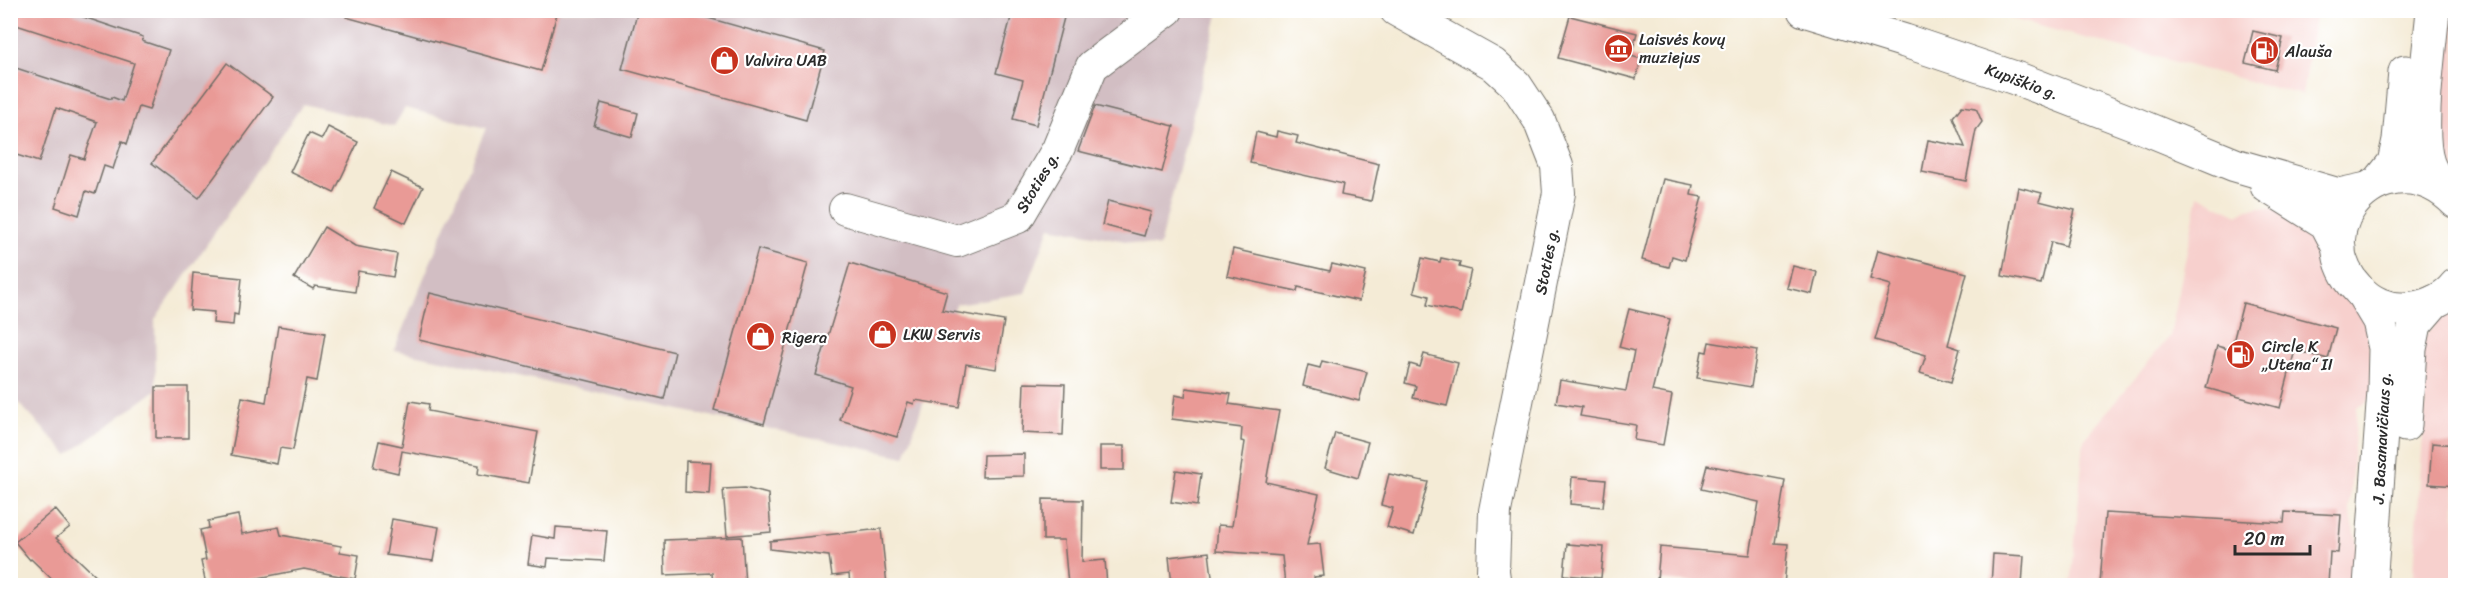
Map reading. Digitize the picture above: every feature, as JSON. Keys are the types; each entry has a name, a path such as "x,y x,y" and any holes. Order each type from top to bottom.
{"main road":[{"name":"Kupiškio g.","path":"1804,10 2021,80 2135,123 2235,165 2339,195 2395,178 2412,178 2430,182 2450,197"},
{"path":"2338,248 2345,215 2354,201 2394,163 2399,140 2410,10"},
{"path":"2433,10 2424,117 2425,141 2428,163 2450,197"},
{"name":"Kupiškio g.","path":"2235,165 2326,223 2338,248"},
{"name":"J. Basanavičiaus g.","path":"2338,248 2347,274 2379,321 2385,348 2370,585"},
{"path":"2364,296 2380,305 2398,309 2417,308 2450,291"},
{"name":"J. Basanavičiaus g.","path":"2394,585 2410,349 2415,324 2450,291"}],"street":[{"name":"Stoties g.","path":"844,209 957,241 1018,217 1058,149 1092,66 1167,10"},
{"name":"Stoties g.","path":"1396,10 1492,64 1516,85 1539,120 1557,166 1559,193 1495,511 1493,571 1495,585"}],"shaded area":[{"path":"2004,10 2316,11 2302,95 2001,16"},
{"path":"11,11 1219,11 1159,247 1050,227 1025,293 956,304 905,457 394,350 486,128 405,108 394,126 303,104 155,320 156,390 68,455 11,395"},
{"path":"2441,11 2455,11 2455,185 2446,175 2432,123"},
{"path":"2198,195 2238,215 2248,209 2276,208 2307,224 2368,323 2373,395 2366,403 2357,407 2349,508 2357,541 2354,585 2071,586 2084,440 2170,336"},
{"path":"2455,302 2455,585 2413,586 2425,405 2420,396 2420,342"}],"building":[{"path":"10,10 63,10 143,37 142,41 169,50 149,110 139,107 127,144 122,141 113,169 104,166 95,194 86,191 79,215 55,207 71,155 84,159 97,122 56,108 39,162 10,153 10,66 122,101 134,63 10,23"},
{"path":"347,10 558,10 541,71 346,17"},
{"name":"Valvira UAB","path":"638,10 680,10 825,51 806,120 622,69"},
{"path":"1013,10 1066,10 1036,125 1013,119 1023,80 996,73"},
{"path":"1570,16 1637,33 1631,56 1641,59 1636,79 1558,58"},
{"name":"Alauša","path":"2253,31 2283,38 2275,70 2245,63"},
{"path":"227,63 273,97 199,198 152,163"},
{"path":"601,103 638,113 632,137 594,126"},
{"path":"1095,106 1174,126 1162,172 1078,151"},
{"path":"1962,106 1976,108 1982,122 1976,130 1966,181 1922,172 1928,140 1965,147 1953,117"},
{"path":"328,127 358,142 334,193 290,172 309,133 322,139"},
{"path":"1277,131 1298,136 1296,143 1379,164 1371,201 1341,195 1343,184 1250,163 1256,132 1276,137"},
{"path":"391,172 423,187 406,223 374,208"},
{"path":"1663,179 1693,185 1691,195 1702,197 1685,260 1672,256 1669,267 1642,260"},
{"path":"2018,187 2042,193 2039,201 2075,210 2066,246 2051,242 2041,284 2002,276"},
{"path":"1108,201 1151,212 1144,236 1102,225"},
{"path":"324,227 355,246 397,254 393,277 358,271 355,292 315,286 313,289 294,278"},
{"name":"Rigera","path":"758,249 808,263 764,424 714,410"},
{"path":"1233,249 1330,271 1332,264 1366,272 1359,301 1298,287 1297,291 1227,276"},
{"path":"1878,250 1967,273 1948,345 1960,349 1951,382 1920,373 1926,355 1875,340 1891,285 1870,279"},
{"path":"1422,258 1440,262 1441,258 1460,262 1459,267 1471,270 1461,313 1427,305 1429,296 1414,292"},
{"name":"LKW Servis","path":"850,263 947,292 942,310 1004,321 996,369 966,364 959,407 915,400 914,404 908,402 897,437 840,420 851,386 816,375"},
{"path":"1793,266 1817,272 1812,294 1787,288"},
{"path":"193,273 242,278 238,315 234,314 233,325 213,323 214,312 190,310"},
{"path":"430,293 675,352 664,399 419,340"},
{"name":"Circle K „Utena“ II","path":"2243,303 2336,328 2328,359 2295,350 2280,408 2206,388 2217,346 2231,350"},
{"path":"1629,309 1670,319 1652,391 1672,395 1663,445 1634,440 1636,425 1580,416 1582,407 1556,403 1560,380 1626,391 1634,351 1619,347"},
{"path":"278,326 325,333 317,381 307,379 293,450 280,448 277,464 231,455 242,397 266,402"},
{"path":"1709,342 1757,350 1751,387 1697,378 1702,351 1707,352"},
{"path":"1424,354 1458,363 1447,406 1413,398 1416,386 1405,383 1410,364 1420,367"},
{"path":"1322,361 1367,372 1359,401 1303,386 1308,365 1320,368"},
{"path":"1024,383 1065,384 1063,435 1022,433"},
{"path":"156,387 188,387 188,438 156,438"},
{"path":"1186,388 1231,394 1229,404 1279,411 1266,482 1319,494 1307,545 1320,544 1324,576 1314,577 1315,585 1285,585 1282,556 1216,551 1218,525 1232,526 1245,442 1241,441 1242,428 1172,419 1175,395 1185,397"},
{"path":"410,401 429,404 428,411 538,432 529,483 478,474 479,465 402,451 398,473 373,467 379,441 402,446"},
{"path":"1335,433 1368,442 1358,478 1325,468"},
{"path":"2432,443 2456,445 2456,486 2429,484"},
{"path":"1100,446 1124,446 1124,470 1100,470"},
{"path":"1024,454 1024,476 982,477 983,455"},
{"path":"686,461 711,462 709,494 685,492"},
{"path":"1707,465 1785,480 1775,543 1788,544 1784,585 1718,585 1657,580 1660,547 1750,555 1759,502 1701,489"},
{"path":"1176,470 1201,474 1197,506 1171,502"},
{"path":"1389,474 1428,482 1414,535 1387,527 1393,508 1381,505"},
{"path":"1572,477 1606,480 1603,507 1570,504"},
{"path":"745,488 768,494 771,532 727,536 723,489"},
{"path":"1043,499 1083,500 1082,562 1105,560 1107,585 1068,585 1064,540 1043,540"},
{"path":"55,509 70,527 56,538 105,585 58,585 30,560 15,542"},
{"path":"2285,512 2341,515 2338,553 2330,552 2328,585 2100,585 2105,513 2284,523"},
{"path":"238,515 242,534 279,527 281,535 341,546 340,552 359,555 355,579 304,569 238,582 239,585 206,585 201,561 206,560 200,530 209,528 208,521"},
{"path":"392,519 439,527 433,561 386,555"},
{"path":"556,527 607,531 604,561 548,558 547,567 528,564 532,535 555,539"},
{"path":"881,529 887,585 850,585 849,574 832,576 829,556 770,549 770,541"},
{"path":"742,537 745,585 713,585 712,573 665,575 664,540"},
{"path":"1567,544 1604,547 1601,578 1564,575"},
{"path":"1209,552 1213,585 1172,585 1169,557"},
{"path":"1993,554 2024,556 2022,585 1991,585"}],"place":[{"name":"Laisvės kovų muziejus","path":"1618,48"},
{"name":"Alauša","path":"2264,51"},
{"name":"Valvira UAB","path":"724,60"},
{"name":"LKW Servis","path":"882,334"},
{"name":"Rigera","path":"761,337"},
{"name":"Circle K „Utena“ II","path":"2241,355"}]}
